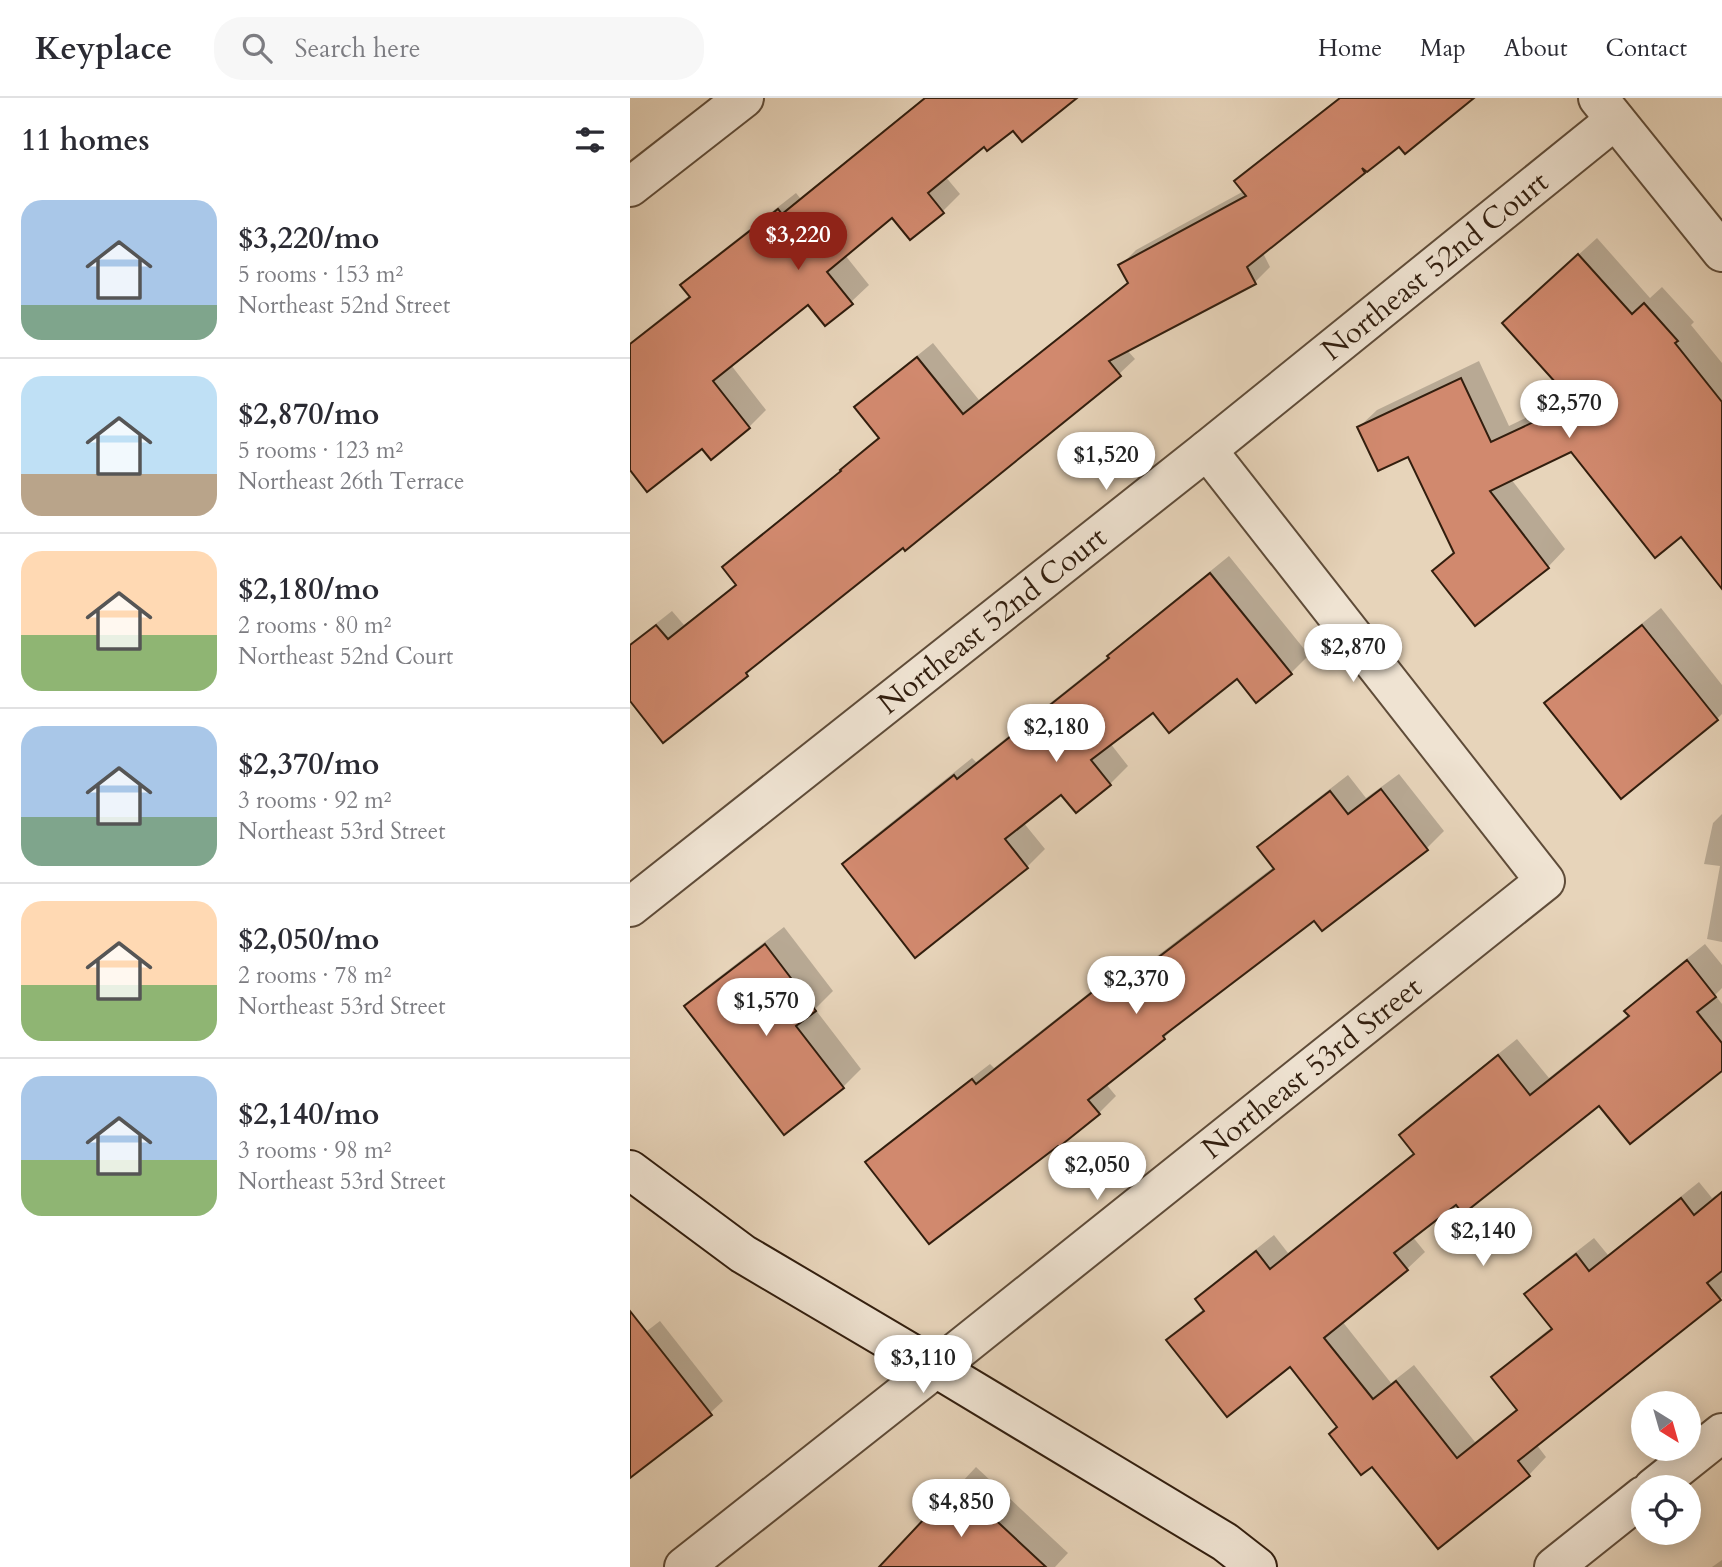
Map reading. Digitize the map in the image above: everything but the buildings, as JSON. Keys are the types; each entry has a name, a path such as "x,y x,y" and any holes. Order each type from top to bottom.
{"street":[{"path":"630,187 744,98"},
{"path":"1607,109 1722,252"},
{"name":"Northeast 52nd Court","path":"630,906 1207,450 1607,109"},
{"name":"Northeast 53rd Street","path":"684,1567 1545,881 1207,450"},
{"path":"630,1170 743,1254 1226,1542 1257,1567"},
{"path":"1669,1475 1722,1433"},
{"path":"1553,1567 1631,1505"}]}
